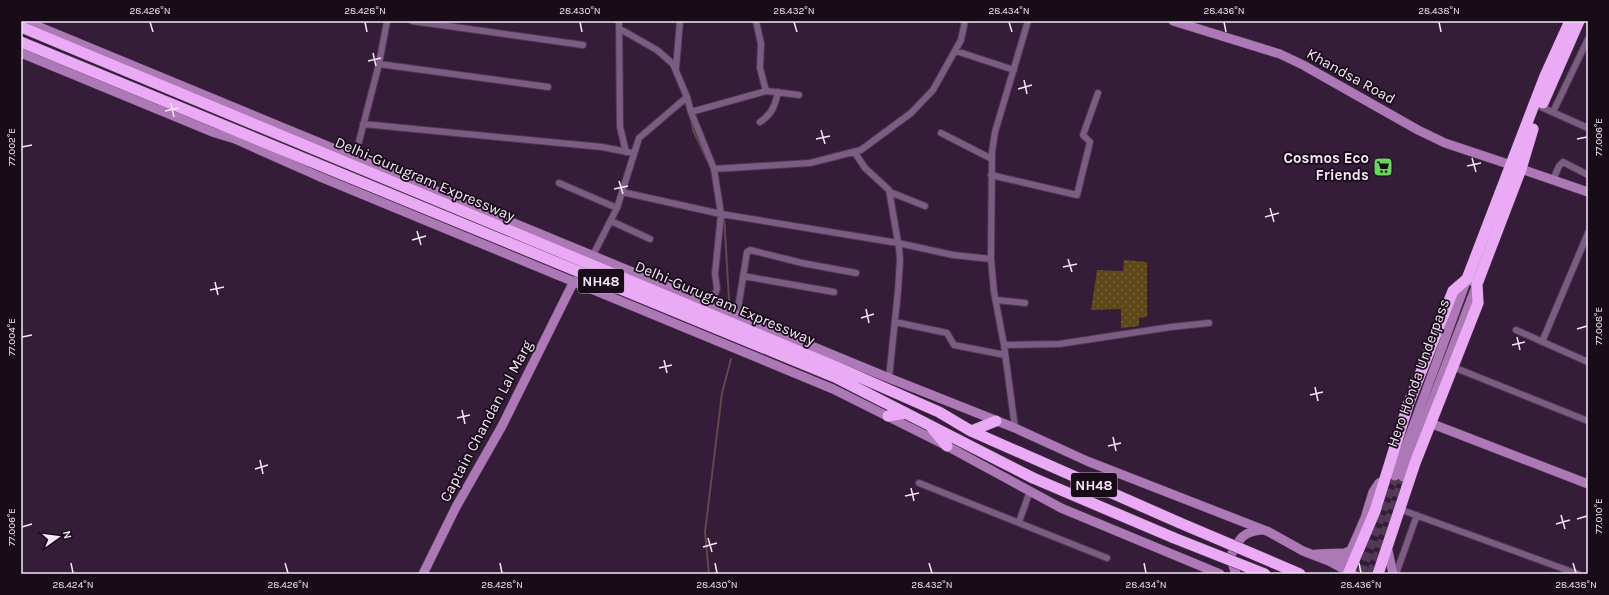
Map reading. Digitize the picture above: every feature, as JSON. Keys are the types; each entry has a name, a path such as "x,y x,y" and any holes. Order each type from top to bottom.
{"highway":[{"path":"1378,574 1415,463 1478,303 1472,282 1570,21"},
{"path":"1516,167 1541,108 1552,70 1579,21"},
{"name":"Delhi-Gurugram Expressway","path":"21,27 693,301 939,412 971,431 1300,574"},
{"name":"Delhi-Gurugram Expressway","path":"21,42 837,378 1033,478 1174,538 1265,574"},
{"path":"1350,573 1375,511 1408,405 1453,290 1472,282"},
{"path":"888,416 906,413"},
{"path":"971,431 996,421"},
{"path":"930,426 947,446"}],"main road":[{"path":"25,21 593,255 693,301 711,304 889,378 1015,428 1087,461 1263,530 1350,573"},
{"name":"Khandsa Road","path":"1173,21 1280,54 1303,65 1418,130 1446,143 1575,189 1588,192"},
{"path":"21,53 215,133 235,139 318,176 833,389 947,446 1061,508 1220,574"},
{"name":"Khandsa Road","path":"1575,189 1588,198"},
{"name":"Captain Chandan Lal Marg","path":"423,574 456,507 502,426 574,281"},
{"name":"Hero Honda Underpass","path":"1399,476 1472,282"},
{"path":"1430,423 1588,484"},
{"path":"1312,555 1345,553 1351,550 1365,518 1373,492 1379,483 1384,481"},
{"path":"1236,574 1230,557 1238,542 1246,533 1263,530"},
{"path":"1387,545 1393,574"},
{"path":"1328,561 1354,560"}],"street":[{"path":"355,157 379,64 387,21"},
{"path":"412,21 583,45"},
{"path":"619,21 620,127 626,152"},
{"path":"676,68 680,21"},
{"path":"756,21 761,44 760,68 766,91"},
{"path":"714,169 810,163 855,153 861,150 904,117 920,103 936,85 961,40 965,21"},
{"path":"1015,428 991,259 992,152 996,132 1028,21"},
{"path":"620,29 657,50 669,59 676,68 691,112 714,169 721,214 715,276 717,290 711,304"},
{"path":"1553,112 1588,39"},
{"path":"956,51 1014,70"},
{"path":"379,64 548,87"},
{"path":"691,112 766,91 799,95"},
{"path":"760,122 773,109 778,92"},
{"path":"992,175 1077,195 1090,142 1083,135 1098,93"},
{"path":"593,255 617,208 633,154 641,134 654,126 687,97"},
{"path":"1541,108 1588,128"},
{"path":"363,124 602,147 633,154"},
{"path":"940,133 992,160"},
{"path":"855,153 865,168 890,192 925,206"},
{"path":"1553,180 1559,166 1563,162 1588,175"},
{"path":"559,183 617,208"},
{"path":"622,192 721,214 898,243 953,255 991,259"},
{"path":"889,378 900,260 890,192"},
{"path":"611,221 650,239"},
{"path":"1542,342 1588,233"},
{"path":"738,315 748,252 752,249 802,263 856,273"},
{"path":"743,276 834,292"},
{"path":"996,300 1025,303"},
{"path":"895,322 947,333 954,345 1005,355"},
{"path":"1004,345 1059,344 1171,327 1209,323"},
{"path":"1516,330 1588,362"},
{"path":"1453,367 1588,421"},
{"path":"919,483 1107,558"},
{"path":"1019,522 1030,491"},
{"path":"1399,509 1578,574"},
{"path":"1396,574 1417,515"}],"shaded area":[{"path":"1124,260 1147,262 1147,317 1139,318 1139,326 1121,328 1121,309 1091,310 1097,270 1123,271"}],"waterway":[{"path":"690,116 693,130 707,160"},
{"path":"724,215 729,300"},
{"path":"709,574 705,532 722,393 731,359"}],"tunnel":[{"path":"1361,574 1395,476"},
{"path":"1371,574 1403,477"}],"place":[{"name":"Cosmos Eco Friends","path":"1383,167"}]}
